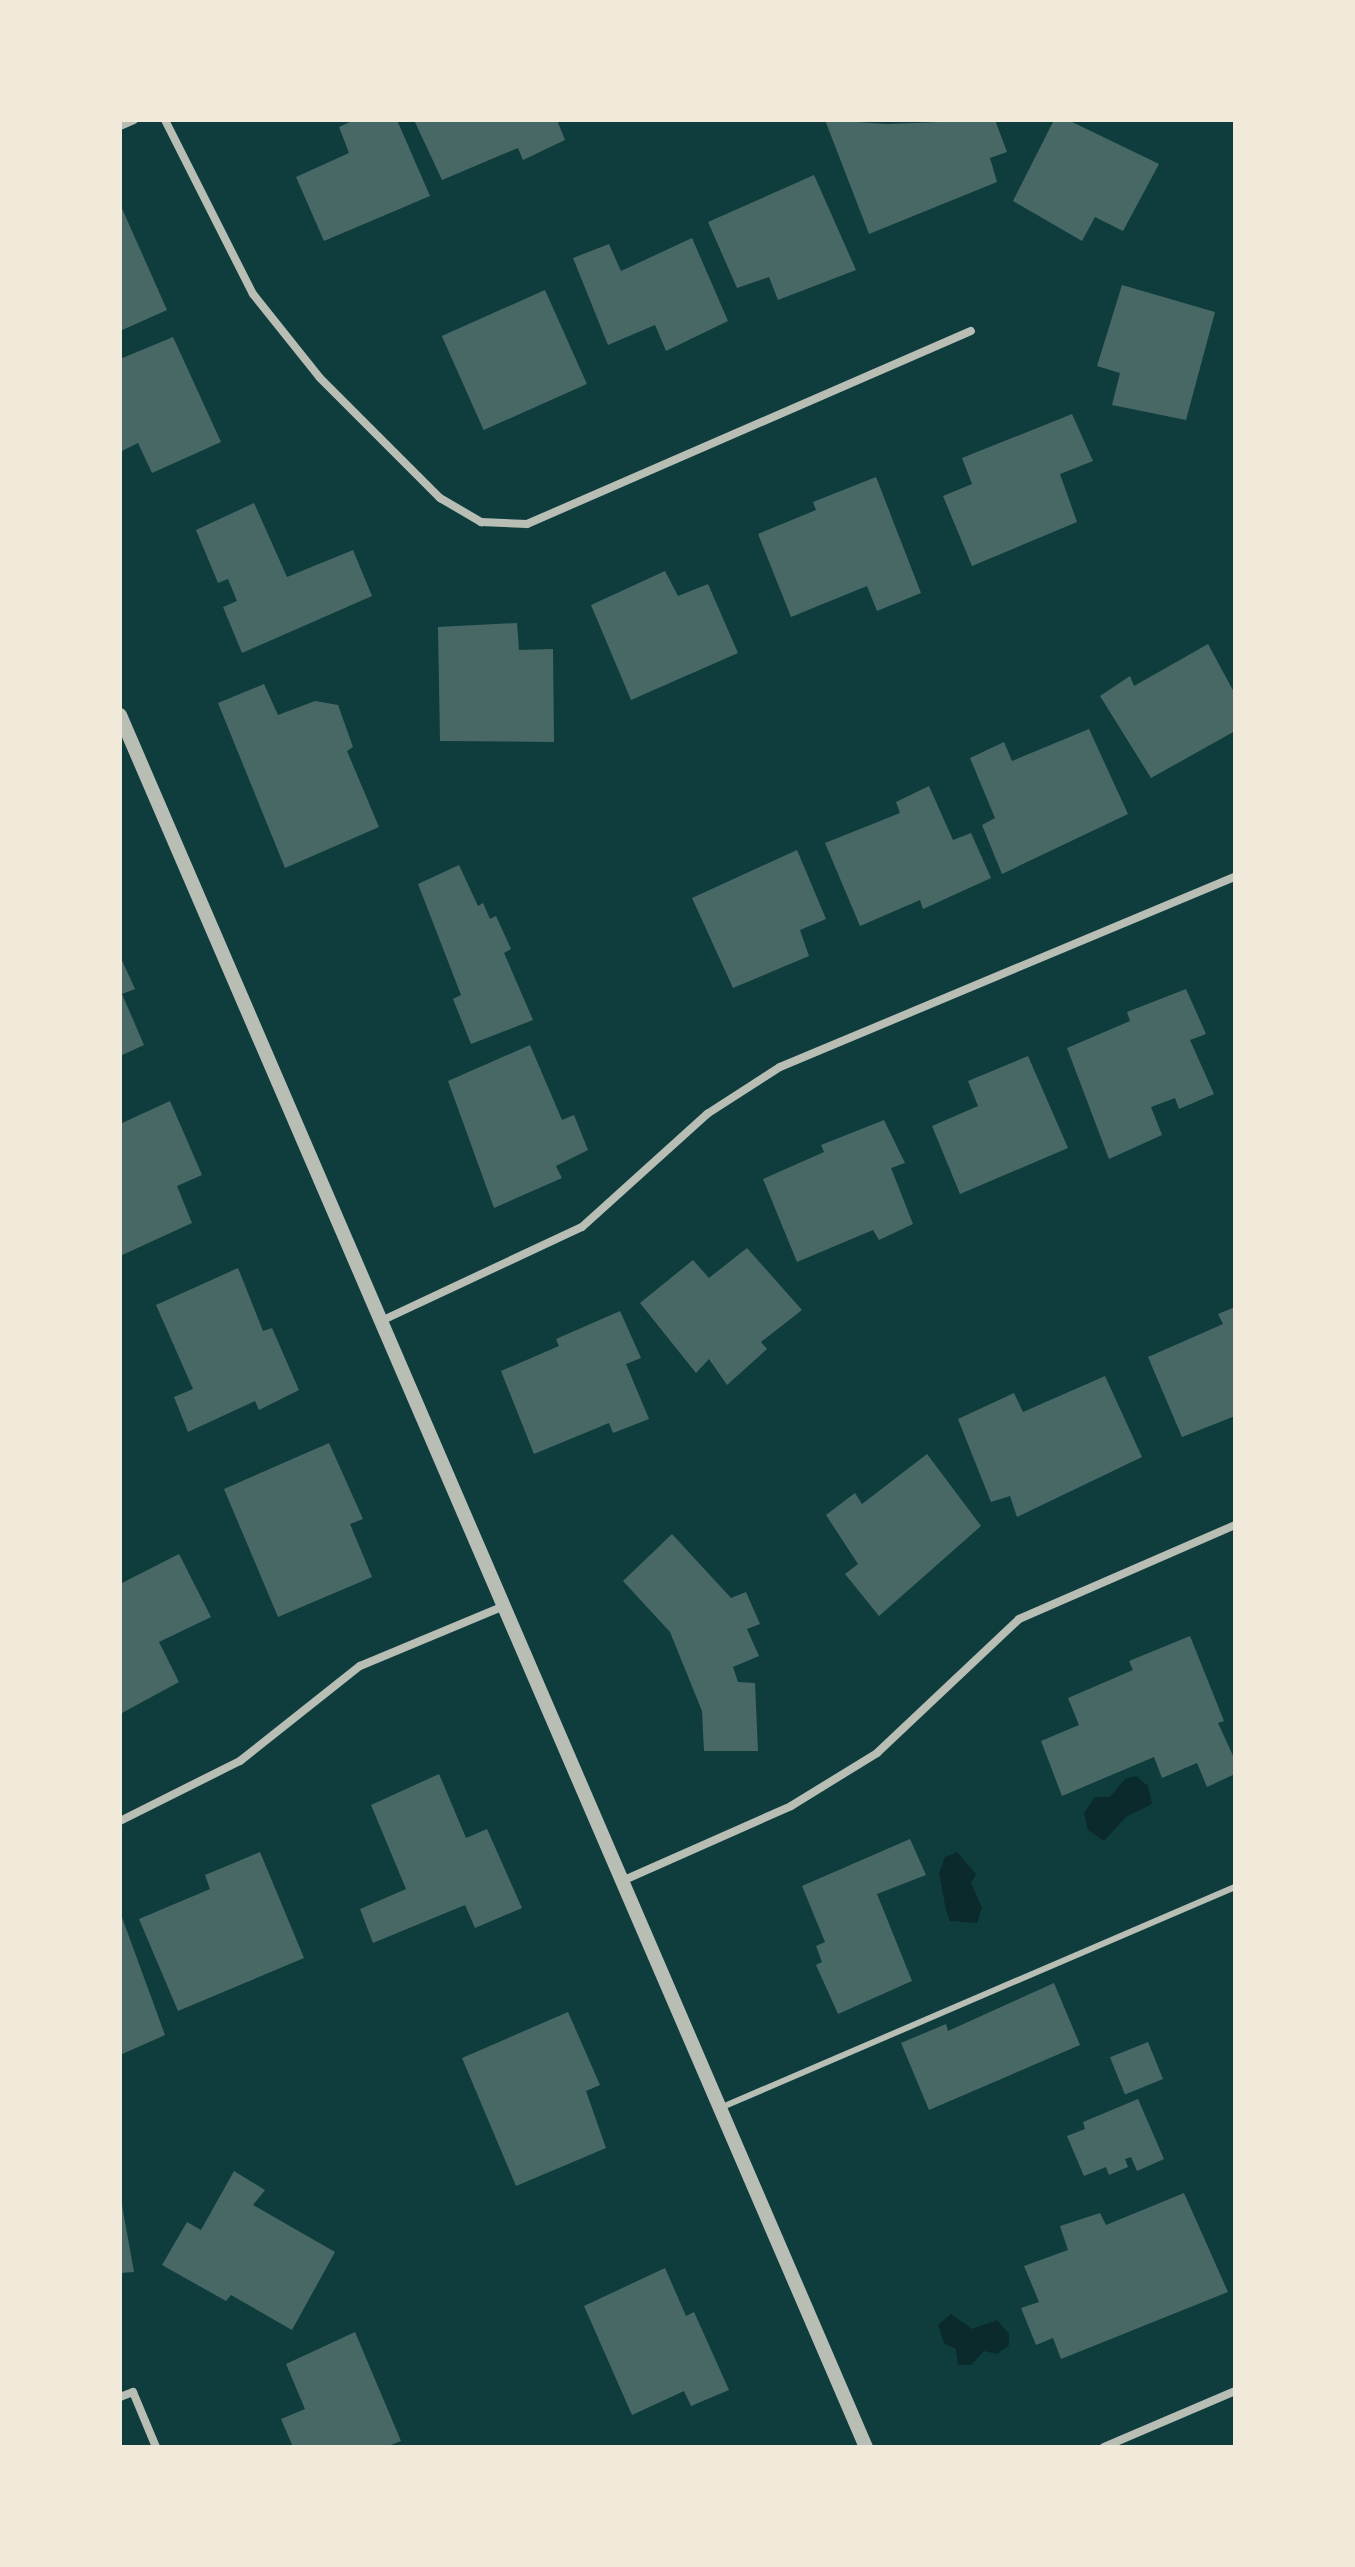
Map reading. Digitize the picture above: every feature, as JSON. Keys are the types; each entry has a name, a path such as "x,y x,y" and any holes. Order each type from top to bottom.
{"street":[{"path":"120,126 134,120"},
{"path":"165,120 262,306 320,378 440,498 481,522 527,524 971,331"},
{"path":"120,715 866,2447"},
{"path":"381,1321 582,1227 707,1114 780,1067 1235,877"},
{"path":"622,1881 791,1806 877,1753 1019,1619 1235,1525"},
{"path":"120,1821 240,1761 360,1666 504,1606"},
{"path":"1104,2447 1235,2391"},
{"path":"120,2397 133,2392 156,2447"}],"lane":[{"path":"720,2108 1235,1887"}],"water":[{"path":"1136,1776 1148,1786 1152,1804 1126,1817 1104,1841 1088,1830 1084,1813 1095,1797 1110,1797 1125,1779"},
{"path":"957,1852 976,1874 971,1883 982,1908 977,1923 950,1921 946,1910 939,1873 945,1857"},
{"path":"951,2314 972,2329 997,2320 1009,2334 1009,2345 997,2354 984,2351 971,2365 958,2365 956,2349 944,2343 938,2325"}],"building":[{"path":"354,120 397,120 430,196 324,241 296,177 349,153 339,127"},
{"path":"414,120 557,120 565,140 523,160 518,148 442,180"},
{"path":"825,120 887,124 995,120 1007,152 990,158 997,182 869,234"},
{"path":"1054,120 1068,120 1159,164 1123,231 1095,217 1082,241 1013,201"},
{"path":"814,175 856,270 778,300 769,277 737,288 708,222"},
{"path":"120,204 167,310 120,331"},
{"path":"692,238 728,321 666,351 655,325 608,345 573,258 609,244 621,271"},
{"path":"1122,285 1215,312 1186,420 1112,405 1120,373 1097,366"},
{"path":"545,290 587,384 484,430 442,336"},
{"path":"173,337 221,442 152,473 138,443 120,452 120,359"},
{"path":"1072,414 1093,461 1060,474 1077,522 972,566 943,496 972,484 962,458"},
{"path":"876,477 921,593 877,611 867,586 791,617 758,534 816,510 813,502"},
{"path":"254,503 287,577 353,550 372,596 242,653 223,607 237,601 228,579 218,583 196,530"},
{"path":"665,571 678,596 708,584 738,653 631,700 591,605"},
{"path":"517,623 519,650 553,649 554,742 440,741 438,627"},
{"path":"1208,644 1235,694 1235,731 1151,778 1100,696 1130,676 1134,686"},
{"path":"264,684 278,715 315,701 338,705 353,747 347,751 379,827 285,868 218,703"},
{"path":"1089,729 1128,814 1002,874 982,825 995,818 970,758 1004,742 1012,761"},
{"path":"929,786 953,840 971,833 991,878 923,909 920,900 860,926 825,843 900,813 896,802"},
{"path":"797,850 826,919 800,930 809,956 733,988 692,898"},
{"path":"459,865 478,906 483,903 490,919 496,916 511,949 504,953 533,1020 471,1044 453,999 461,995 418,884"},
{"path":"120,956 135,989 122,994 144,1045 120,1056"},
{"path":"1186,989 1206,1034 1190,1040 1214,1094 1179,1109 1175,1098 1151,1107 1162,1135 1109,1159 1067,1048 1130,1021 1127,1012"},
{"path":"530,1045 562,1120 574,1115 588,1150 556,1166 562,1178 494,1208 448,1081"},
{"path":"1028,1056 1068,1148 960,1194 932,1126 978,1106 968,1081"},
{"path":"170,1101 202,1175 177,1186 192,1223 120,1256 120,1124"},
{"path":"884,1120 905,1163 891,1168 913,1224 879,1240 873,1230 797,1262 763,1179 824,1152 821,1145"},
{"path":"747,1248 802,1310 761,1342 767,1349 727,1385 709,1359 696,1373 640,1303 693,1260 709,1278"},
{"path":"238,1268 263,1331 272,1328 299,1390 259,1410 255,1401 188,1432 174,1397 193,1389 156,1305"},
{"path":"1235,1307 1235,1416 1182,1437 1148,1357 1223,1324 1218,1314"},
{"path":"620,1311 641,1358 626,1364 649,1419 613,1433 609,1423 534,1454 501,1371 559,1346 556,1339"},
{"path":"1105,1376 1142,1457 1017,1517 1010,1496 991,1502 958,1419 1014,1393 1023,1412"},
{"path":"329,1443 363,1519 350,1524 372,1577 278,1617 224,1489"},
{"path":"927,1454 981,1526 879,1616 845,1574 858,1564 826,1515 855,1493 862,1504"},
{"path":"672,1534 731,1598 746,1592 760,1624 747,1629 759,1656 733,1667 738,1682 755,1683 758,1751 704,1751 702,1711 670,1632 623,1581"},
{"path":"179,1554 211,1617 159,1642 179,1682 120,1714 120,1584"},
{"path":"1190,1636 1224,1721 1218,1723 1235,1760 1235,1774 1207,1787 1197,1763 1162,1778 1154,1757 1062,1796 1041,1741 1079,1725 1068,1698 1133,1670 1129,1661"},
{"path":"439,1774 466,1838 487,1829 522,1908 475,1928 465,1905 373,1943 360,1909 406,1889 371,1805"},
{"path":"910,1839 926,1875 877,1894 912,1981 838,2014 816,1965 822,1962 816,1946 825,1942 802,1886"},
{"path":"260,1852 304,1958 178,2011 139,1919 210,1889 205,1875"},
{"path":"120,1912 165,2035 120,2055"},
{"path":"1054,1983 1080,2045 929,2110 901,2043 946,2024 948,2031"},
{"path":"568,2012 600,2085 586,2091 606,2148 516,2186 462,2058"},
{"path":"1148,2042 1163,2079 1125,2094 1110,2057"},
{"path":"1138,2099 1164,2159 1137,2171 1131,2157 1125,2159 1128,2167 1109,2175 1106,2167 1084,2176 1067,2136 1085,2129 1083,2122"},
{"path":"234,2171 265,2190 253,2205 335,2252 292,2330 231,2295 226,2301 162,2265 187,2222 201,2230"},
{"path":"1184,2193 1228,2292 1061,2359 1053,2338 1036,2345 1021,2308 1039,2302 1024,2266 1068,2250 1060,2226 1100,2213 1106,2225"},
{"path":"120,2194 134,2272 120,2273"},
{"path":"665,2268 686,2316 694,2312 729,2390 691,2406 684,2391 632,2415 584,2306"},
{"path":"355,2332 401,2441 386,2447 293,2447 281,2419 305,2409 286,2364"}]}
